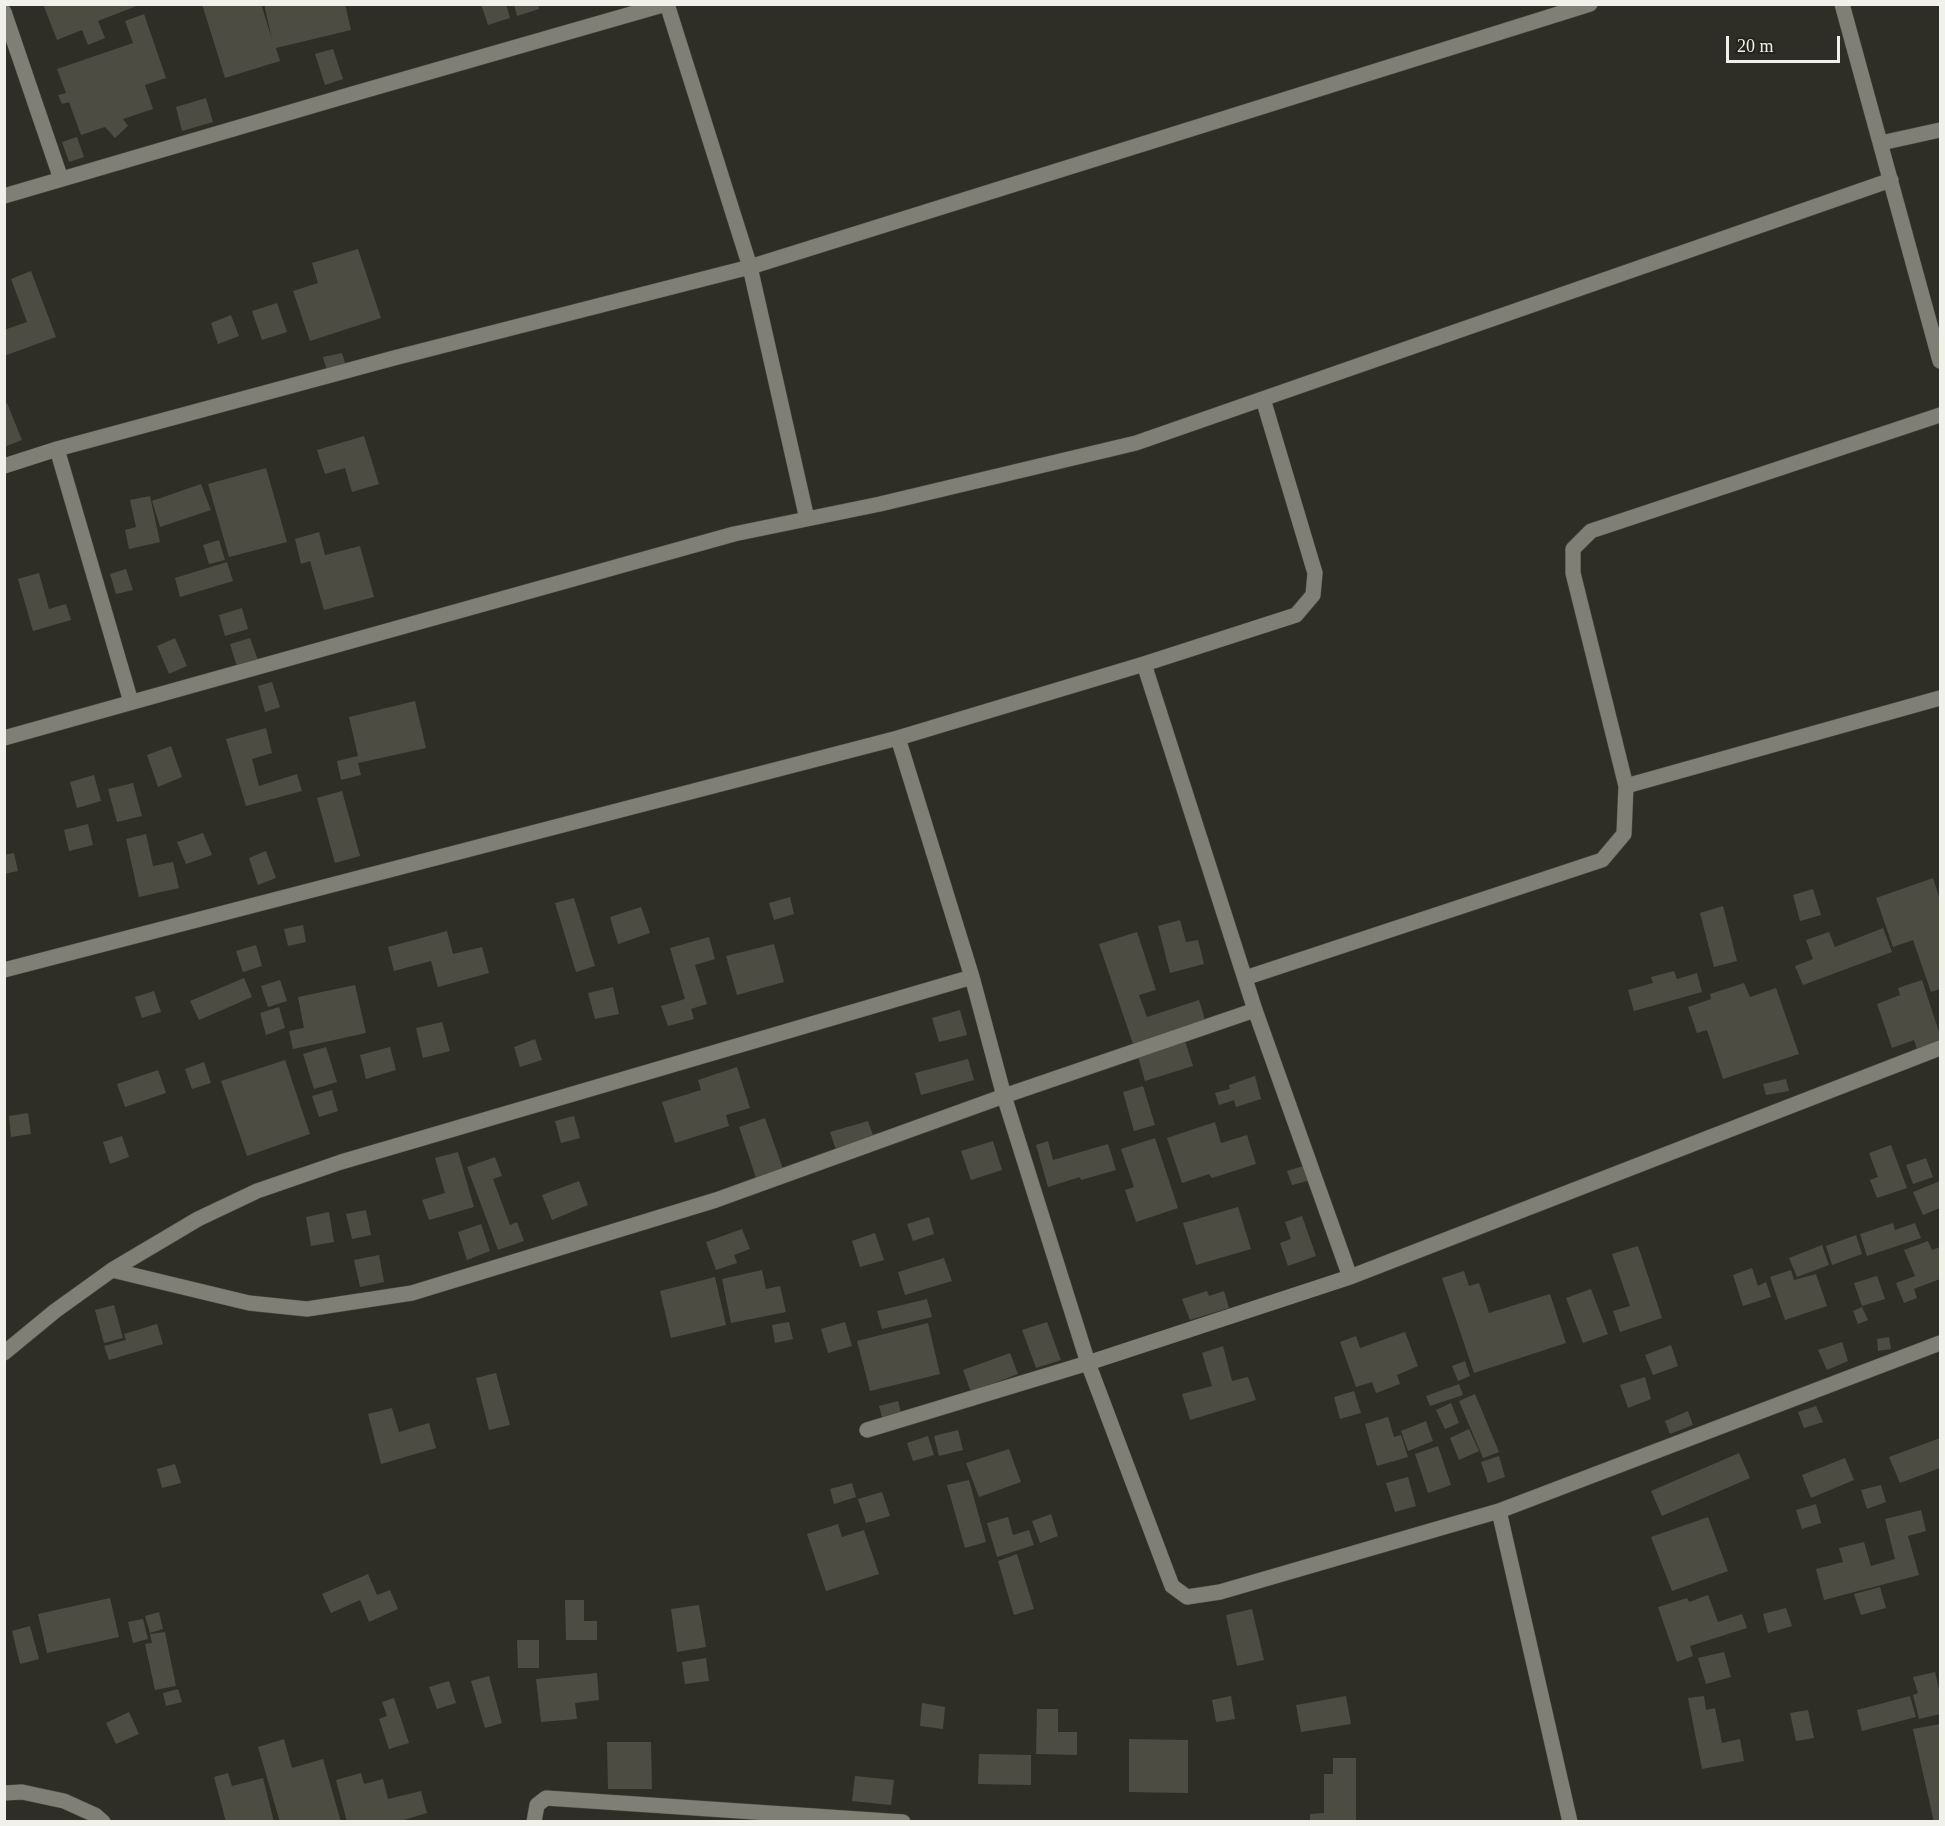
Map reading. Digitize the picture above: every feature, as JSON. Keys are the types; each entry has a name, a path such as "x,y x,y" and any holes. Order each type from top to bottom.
{"street":[{"path":"4,196 667,4 750,267 807,519"},
{"path":"4,466 57,449 394,358 750,267 1590,4"},
{"path":"1842,4 1941,361"},
{"path":"4,12 62,179"},
{"path":"1881,143 1941,130"},
{"path":"4,738 734,534 1136,443 1891,180"},
{"path":"4,970 898,738 1144,664 1296,615 1313,595 1315,573 1263,399"},
{"path":"1245,978 1602,860 1624,834 1626,786 1573,573 1573,549 1591,531 1941,415"},
{"path":"57,449 131,702"},
{"path":"1144,664 1255,1010 1350,1277"},
{"path":"1626,786 1941,698"},
{"path":"898,738 972,977 1004,1096 1088,1363 1172,1586 1187,1597 1220,1592 1499,1510 1941,1343"},
{"path":"4,1353 55,1311 112,1270 198,1219 257,1191 341,1162 972,977"},
{"path":"112,1270 249,1303 307,1309 412,1293 716,1200 1004,1096 1255,1010"},
{"path":"867,1430 1088,1363 1350,1277 1941,1048"},
{"path":"1499,1510 1570,1821"},
{"path":"4,1793 22,1792 64,1801 103,1821"},
{"path":"534,1821 537,1805 546,1798 903,1821"}],"building":[{"path":"43,4 139,5 98,21 105,38 88,45 82,30 57,40"},
{"path":"202,4 261,4 272,39 264,4 345,4 351,30 276,48 280,61 225,78"},
{"path":"481,4 506,4 510,18 488,25"},
{"path":"514,4 538,4 539,9 517,16"},
{"path":"144,14 166,78 145,85 153,109 123,119 128,126 115,138 105,127 81,135 69,102 62,104 58,95 66,93 57,69 133,43 125,21"},
{"path":"333,49 343,79 325,85 315,54"},
{"path":"206,98 213,122 182,131 176,107"},
{"path":"77,137 84,157 69,162 62,142"},
{"path":"358,249 381,318 310,341 293,291 318,283 312,263"},
{"path":"31,271 56,337 4,356 4,330 27,322 11,279"},
{"path":"277,303 287,332 262,340 252,311"},
{"path":"231,315 239,336 218,344 211,323"},
{"path":"342,353 346,366 327,371 323,357"},
{"path":"7,403 22,440 4,447 4,404"},
{"path":"364,436 379,484 352,492 345,468 325,474 317,450"},
{"path":"266,468 287,542 229,557 208,484"},
{"path":"201,484 211,510 160,527 152,501"},
{"path":"150,496 160,542 129,549 125,530 136,527 130,500"},
{"path":"319,532 325,555 360,546 374,597 324,610 310,561 301,564 295,539"},
{"path":"219,540 225,560 209,564 203,545"},
{"path":"227,562 233,581 180,597 175,578"},
{"path":"126,569 133,590 116,594 110,574"},
{"path":"39,573 49,609 66,604 71,620 33,631 18,579"},
{"path":"242,608 248,629 225,636 219,615"},
{"path":"175,638 187,666 169,674 157,646"},
{"path":"250,638 258,660 237,667 230,644"},
{"path":"272,682 280,707 265,712 258,686"},
{"path":"415,701 426,748 358,763 361,775 341,780 337,761 358,756 349,717"},
{"path":"266,728 272,753 252,759 259,786 297,774 302,791 246,806 226,739"},
{"path":"171,746 182,777 158,787 147,755"},
{"path":"94,775 101,801 77,808 70,782"},
{"path":"133,783 142,816 117,822 108,789"},
{"path":"342,791 360,856 335,863 317,798"},
{"path":"88,824 93,845 69,851 64,830"},
{"path":"203,833 212,855 186,864 177,842"},
{"path":"146,834 153,866 173,862 179,888 139,897 126,839"},
{"path":"266,851 276,878 258,885 249,858"},
{"path":"14,853 18,871 4,874 4,855"},
{"path":"1933,878 1940,900 1940,989 1931,992 1913,940 1893,947 1876,898"},
{"path":"1813,889 1821,915 1800,921 1793,895"},
{"path":"790,897 794,914 774,920 769,903"},
{"path":"574,898 595,966 576,972 555,903"},
{"path":"1723,906 1737,961 1714,967 1700,913"},
{"path":"641,907 650,933 618,944 610,917"},
{"path":"1180,920 1186,942 1198,940 1204,964 1170,973 1158,926"},
{"path":"303,925 306,942 288,946 284,929"},
{"path":"1883,928 1892,952 1803,985 1795,966 1813,959 1806,940 1829,932 1835,947"},
{"path":"447,931 453,954 482,947 489,973 438,987 431,961 394,971 388,947"},
{"path":"1137,932 1156,990 1139,995 1147,1017 1199,1000 1205,1020 1133,1044 1099,944"},
{"path":"709,937 715,959 695,965 707,1004 691,1009 694,1019 668,1026 661,1006 685,999 670,948"},
{"path":"774,944 784,982 737,995 726,956"},
{"path":"256,945 262,966 243,972 236,951"},
{"path":"1674,971 1677,979 1697,973 1702,992 1634,1011 1628,990 1653,983 1651,977"},
{"path":"244,978 252,997 199,1020 190,1001"},
{"path":"280,980 287,1001 268,1007 261,986"},
{"path":"1922,980 1940,1041 1917,1049 1914,1040 1892,1048 1877,1004 1900,995 1898,988"},
{"path":"1744,983 1750,997 1776,988 1799,1054 1723,1079 1707,1030 1697,1033 1688,1007 1711,999 1710,994"},
{"path":"355,985 366,1033 293,1049 289,1031 304,1028 298,997"},
{"path":"613,987 619,1014 595,1019 588,993"},
{"path":"154,991 161,1012 142,1018 135,997"},
{"path":"279,1007 285,1028 266,1035 260,1013"},
{"path":"960,1010 967,1035 939,1042 932,1018"},
{"path":"442,1022 450,1051 423,1058 416,1028"},
{"path":"1184,1038 1193,1066 1145,1081 1137,1053"},
{"path":"535,1039 542,1060 520,1067 514,1047"},
{"path":"326,1047 337,1082 314,1089 303,1054"},
{"path":"390,1047 396,1070 366,1079 360,1055"},
{"path":"968,1059 974,1080 921,1095 915,1073"},
{"path":"285,1060 310,1134 247,1156 221,1081"},
{"path":"204,1062 211,1083 192,1089 185,1069"},
{"path":"737,1067 750,1108 726,1115 729,1126 675,1143 662,1102 701,1090 698,1080"},
{"path":"158,1070 166,1093 125,1107 117,1084"},
{"path":"1255,1076 1261,1099 1236,1107 1234,1100 1219,1105 1215,1093 1230,1089 1229,1085"},
{"path":"1786,1079 1789,1091 1766,1095 1763,1084"},
{"path":"1143,1086 1155,1125 1134,1131 1123,1092"},
{"path":"332,1090 338,1111 319,1117 312,1096"},
{"path":"28,1113 31,1134 11,1137 9,1116"},
{"path":"574,1116 580,1138 561,1143 555,1121"},
{"path":"765,1118 783,1169 756,1178 739,1127"},
{"path":"868,1121 875,1141 837,1153 830,1132"},
{"path":"1215,1122 1221,1143 1247,1135 1256,1164 1212,1178 1209,1174 1182,1183 1167,1138"},
{"path":"122,1136 129,1157 110,1164 103,1142"},
{"path":"1155,1138 1178,1208 1136,1222 1125,1190 1134,1187 1121,1149"},
{"path":"993,1141 1002,1170 971,1180 961,1151"},
{"path":"1048,1141 1053,1160 1108,1144 1116,1170 1081,1180 1080,1177 1048,1187 1036,1145"},
{"path":"1891,1145 1907,1188 1877,1198 1870,1180 1878,1177 1869,1153"},
{"path":"458,1152 474,1207 429,1220 422,1200 445,1193 435,1158"},
{"path":"495,1157 502,1176 493,1179 510,1225 517,1222 524,1241 498,1250 467,1167"},
{"path":"1926,1158 1933,1177 1913,1184 1906,1165"},
{"path":"1306,1165 1311,1180 1292,1185 1287,1171"},
{"path":"579,1181 588,1205 552,1220 542,1195"},
{"path":"1940,1181 1940,1208 1923,1215 1913,1192"},
{"path":"1238,1207 1251,1249 1196,1265 1183,1223"},
{"path":"366,1210 371,1235 352,1239 346,1214"},
{"path":"329,1212 334,1242 311,1246 306,1217"},
{"path":"1302,1216 1316,1256 1288,1266 1280,1243 1291,1239 1285,1222"},
{"path":"929,1217 934,1234 913,1241 907,1224"},
{"path":"1893,1223 1895,1230 1915,1223 1921,1238 1867,1256 1860,1234"},
{"path":"481,1224 490,1251 467,1260 458,1232"},
{"path":"742,1229 750,1249 734,1255 737,1263 716,1270 706,1242"},
{"path":"875,1233 884,1260 860,1267 852,1241"},
{"path":"1856,1235 1862,1254 1832,1265 1826,1246"},
{"path":"1928,1241 1932,1250 1940,1247 1940,1279 1914,1289 1917,1298 1904,1303 1896,1283 1915,1276 1904,1250"},
{"path":"1822,1245 1829,1265 1797,1277 1789,1258"},
{"path":"1638,1246 1662,1318 1620,1332 1613,1311 1630,1306 1612,1254"},
{"path":"379,1255 384,1282 360,1287 354,1260"},
{"path":"944,1258 952,1281 905,1295 898,1272"},
{"path":"1752,1268 1758,1286 1766,1282 1771,1297 1743,1306 1733,1275"},
{"path":"762,1270 766,1289 780,1286 786,1312 731,1323 722,1279"},
{"path":"1791,1270 1794,1280 1816,1274 1827,1306 1785,1320 1770,1277"},
{"path":"1464,1271 1469,1286 1479,1283 1489,1313 1550,1294 1566,1343 1474,1373 1442,1278"},
{"path":"1877,1276 1885,1299 1862,1306 1854,1283"},
{"path":"715,1277 726,1325 671,1338 660,1291"},
{"path":"1591,1289 1608,1334 1583,1343 1566,1298"},
{"path":"1207,1291 1209,1296 1224,1291 1229,1308 1190,1320 1182,1299"},
{"path":"927,1299 932,1317 882,1329 877,1311"},
{"path":"114,1305 123,1338 104,1343 95,1310"},
{"path":"1862,1307 1868,1320 1858,1324 1853,1311"},
{"path":"789,1322 793,1339 775,1343 772,1325"},
{"path":"845,1322 852,1346 828,1353 821,1329"},
{"path":"1047,1322 1061,1360 1036,1368 1022,1330"},
{"path":"928,1323 940,1374 870,1391 857,1341"},
{"path":"157,1324 163,1344 109,1360 104,1346 126,1340 124,1334"},
{"path":"1405,1332 1418,1366 1397,1375 1400,1384 1376,1393 1372,1382 1356,1387 1340,1342 1356,1336 1360,1348"},
{"path":"1889,1337 1891,1349 1878,1351 1877,1339"},
{"path":"1842,1342 1848,1361 1827,1370 1818,1350"},
{"path":"1671,1345 1678,1366 1653,1375 1645,1355"},
{"path":"1223,1346 1232,1381 1248,1377 1256,1400 1190,1420 1182,1394 1212,1386 1202,1353"},
{"path":"1010,1353 1018,1374 971,1392 963,1370"},
{"path":"1465,1361 1470,1376 1458,1381 1452,1366"},
{"path":"496,1373 510,1425 489,1430 476,1378"},
{"path":"1645,1377 1651,1399 1628,1408 1620,1385"},
{"path":"1459,1384 1463,1395 1430,1406 1426,1396"},
{"path":"1354,1391 1361,1413 1340,1419 1334,1397"},
{"path":"1475,1394 1499,1452 1483,1458 1459,1401"},
{"path":"898,1401 902,1416 883,1421 879,1406"},
{"path":"1451,1403 1459,1423 1445,1429 1436,1410"},
{"path":"1816,1406 1823,1422 1804,1428 1798,1412"},
{"path":"392,1408 399,1432 429,1423 436,1448 381,1464 368,1414"},
{"path":"1688,1411 1693,1425 1670,1434 1665,1421"},
{"path":"1388,1417 1394,1437 1401,1435 1408,1457 1377,1466 1365,1424"},
{"path":"1426,1421 1433,1441 1408,1451 1401,1431"},
{"path":"1469,1429 1479,1451 1459,1460 1450,1438"},
{"path":"958,1430 963,1450 939,1456 934,1436"},
{"path":"928,1436 934,1455 913,1461 907,1443"},
{"path":"1940,1438 1940,1468 1900,1483 1889,1457"},
{"path":"1438,1446 1451,1485 1428,1493 1415,1454"},
{"path":"1009,1449 1021,1482 979,1497 966,1463"},
{"path":"1739,1453 1750,1478 1662,1516 1651,1491"},
{"path":"1499,1456 1505,1477 1488,1483 1481,1462"},
{"path":"1845,1458 1854,1480 1811,1498 1802,1475"},
{"path":"175,1464 181,1483 162,1488 157,1469"},
{"path":"1408,1477 1416,1506 1395,1512 1386,1483"},
{"path":"969,1480 986,1542 965,1548 947,1485"},
{"path":"852,1483 856,1497 834,1504 830,1489"},
{"path":"1881,1485 1886,1502 1867,1509 1861,1490"},
{"path":"882,1492 890,1516 866,1523 858,1499"},
{"path":"1816,1504 1821,1523 1802,1529 1796,1510"},
{"path":"1921,1510 1926,1531 1908,1536 1919,1575 1824,1600 1816,1569 1843,1562 1839,1548 1864,1542 1871,1566 1895,1559 1885,1519"},
{"path":"1051,1514 1058,1536 1040,1543 1032,1521"},
{"path":"1008,1517 1013,1535 1029,1530 1034,1545 997,1557 987,1523"},
{"path":"1708,1517 1728,1571 1672,1591 1651,1537"},
{"path":"838,1524 842,1537 864,1530 879,1574 826,1591 807,1534"},
{"path":"1017,1554 1034,1609 1014,1615 998,1561"},
{"path":"368,1574 377,1595 390,1590 398,1609 369,1622 360,1600 331,1613 322,1594"},
{"path":"1880,1587 1886,1608 1861,1615 1854,1594"},
{"path":"1708,1595 1718,1622 1742,1614 1747,1628 1690,1646 1693,1656 1677,1662 1658,1607 1687,1598 1689,1602"},
{"path":"110,1598 119,1637 47,1653 38,1614"},
{"path":"565,1600 584,1600 584,1621 597,1621 597,1640 566,1640"},
{"path":"699,1605 706,1647 677,1652 671,1609"},
{"path":"1786,1608 1792,1626 1768,1633 1763,1614"},
{"path":"1252,1609 1264,1660 1237,1666 1226,1615"},
{"path":"159,1612 163,1629 150,1633 145,1616"},
{"path":"143,1619 148,1639 133,1643 128,1622"},
{"path":"30,1626 39,1659 20,1664 12,1631"},
{"path":"165,1632 176,1686 155,1690 145,1644 152,1643 150,1634"},
{"path":"517,1640 539,1640 539,1668 518,1668"},
{"path":"1724,1652 1731,1677 1706,1684 1698,1658"},
{"path":"706,1658 709,1681 685,1684 682,1662"},
{"path":"1935,1672 1940,1693 1940,1714 1919,1719 1913,1695 1918,1693 1913,1677"},
{"path":"597,1673 599,1700 575,1703 577,1719 541,1722 536,1679"},
{"path":"489,1676 502,1723 485,1728 471,1681"},
{"path":"449,1681 456,1703 437,1709 429,1687"},
{"path":"178,1689 182,1702 166,1706 163,1693"},
{"path":"1231,1696 1235,1719 1216,1722 1212,1700"},
{"path":"1346,1696 1351,1724 1301,1732 1296,1705"},
{"path":"1704,1696 1706,1710 1715,1708 1722,1743 1740,1739 1744,1761 1702,1769 1688,1698"},
{"path":"1910,1696 1916,1717 1862,1731 1857,1710"},
{"path":"394,1698 409,1743 389,1749 379,1719 387,1716 382,1702"},
{"path":"922,1703 945,1707 943,1729 920,1726"},
{"path":"1037,1709 1058,1709 1058,1732 1077,1732 1077,1755 1036,1754"},
{"path":"1808,1710 1814,1738 1796,1741 1790,1713"},
{"path":"129,1712 139,1734 116,1744 106,1723"},
{"path":"1940,1724 1940,1822 1934,1822 1913,1729"},
{"path":"284,1739 292,1768 323,1759 341,1822 280,1822 258,1747"},
{"path":"1129,1739 1188,1740 1188,1793 1129,1792"},
{"path":"607,1742 651,1742 652,1789 608,1789"},
{"path":"979,1754 1031,1755 1031,1785 978,1784"},
{"path":"1333,1758 1356,1758 1356,1822 1310,1822 1310,1814 1324,1813 1324,1774 1333,1774"},
{"path":"228,1773 232,1786 263,1778 274,1822 226,1822 214,1777"},
{"path":"361,1773 364,1784 383,1779 388,1799 421,1791 427,1813 397,1822 347,1822 336,1780"},
{"path":"855,1776 894,1780 891,1805 852,1801"}]}
